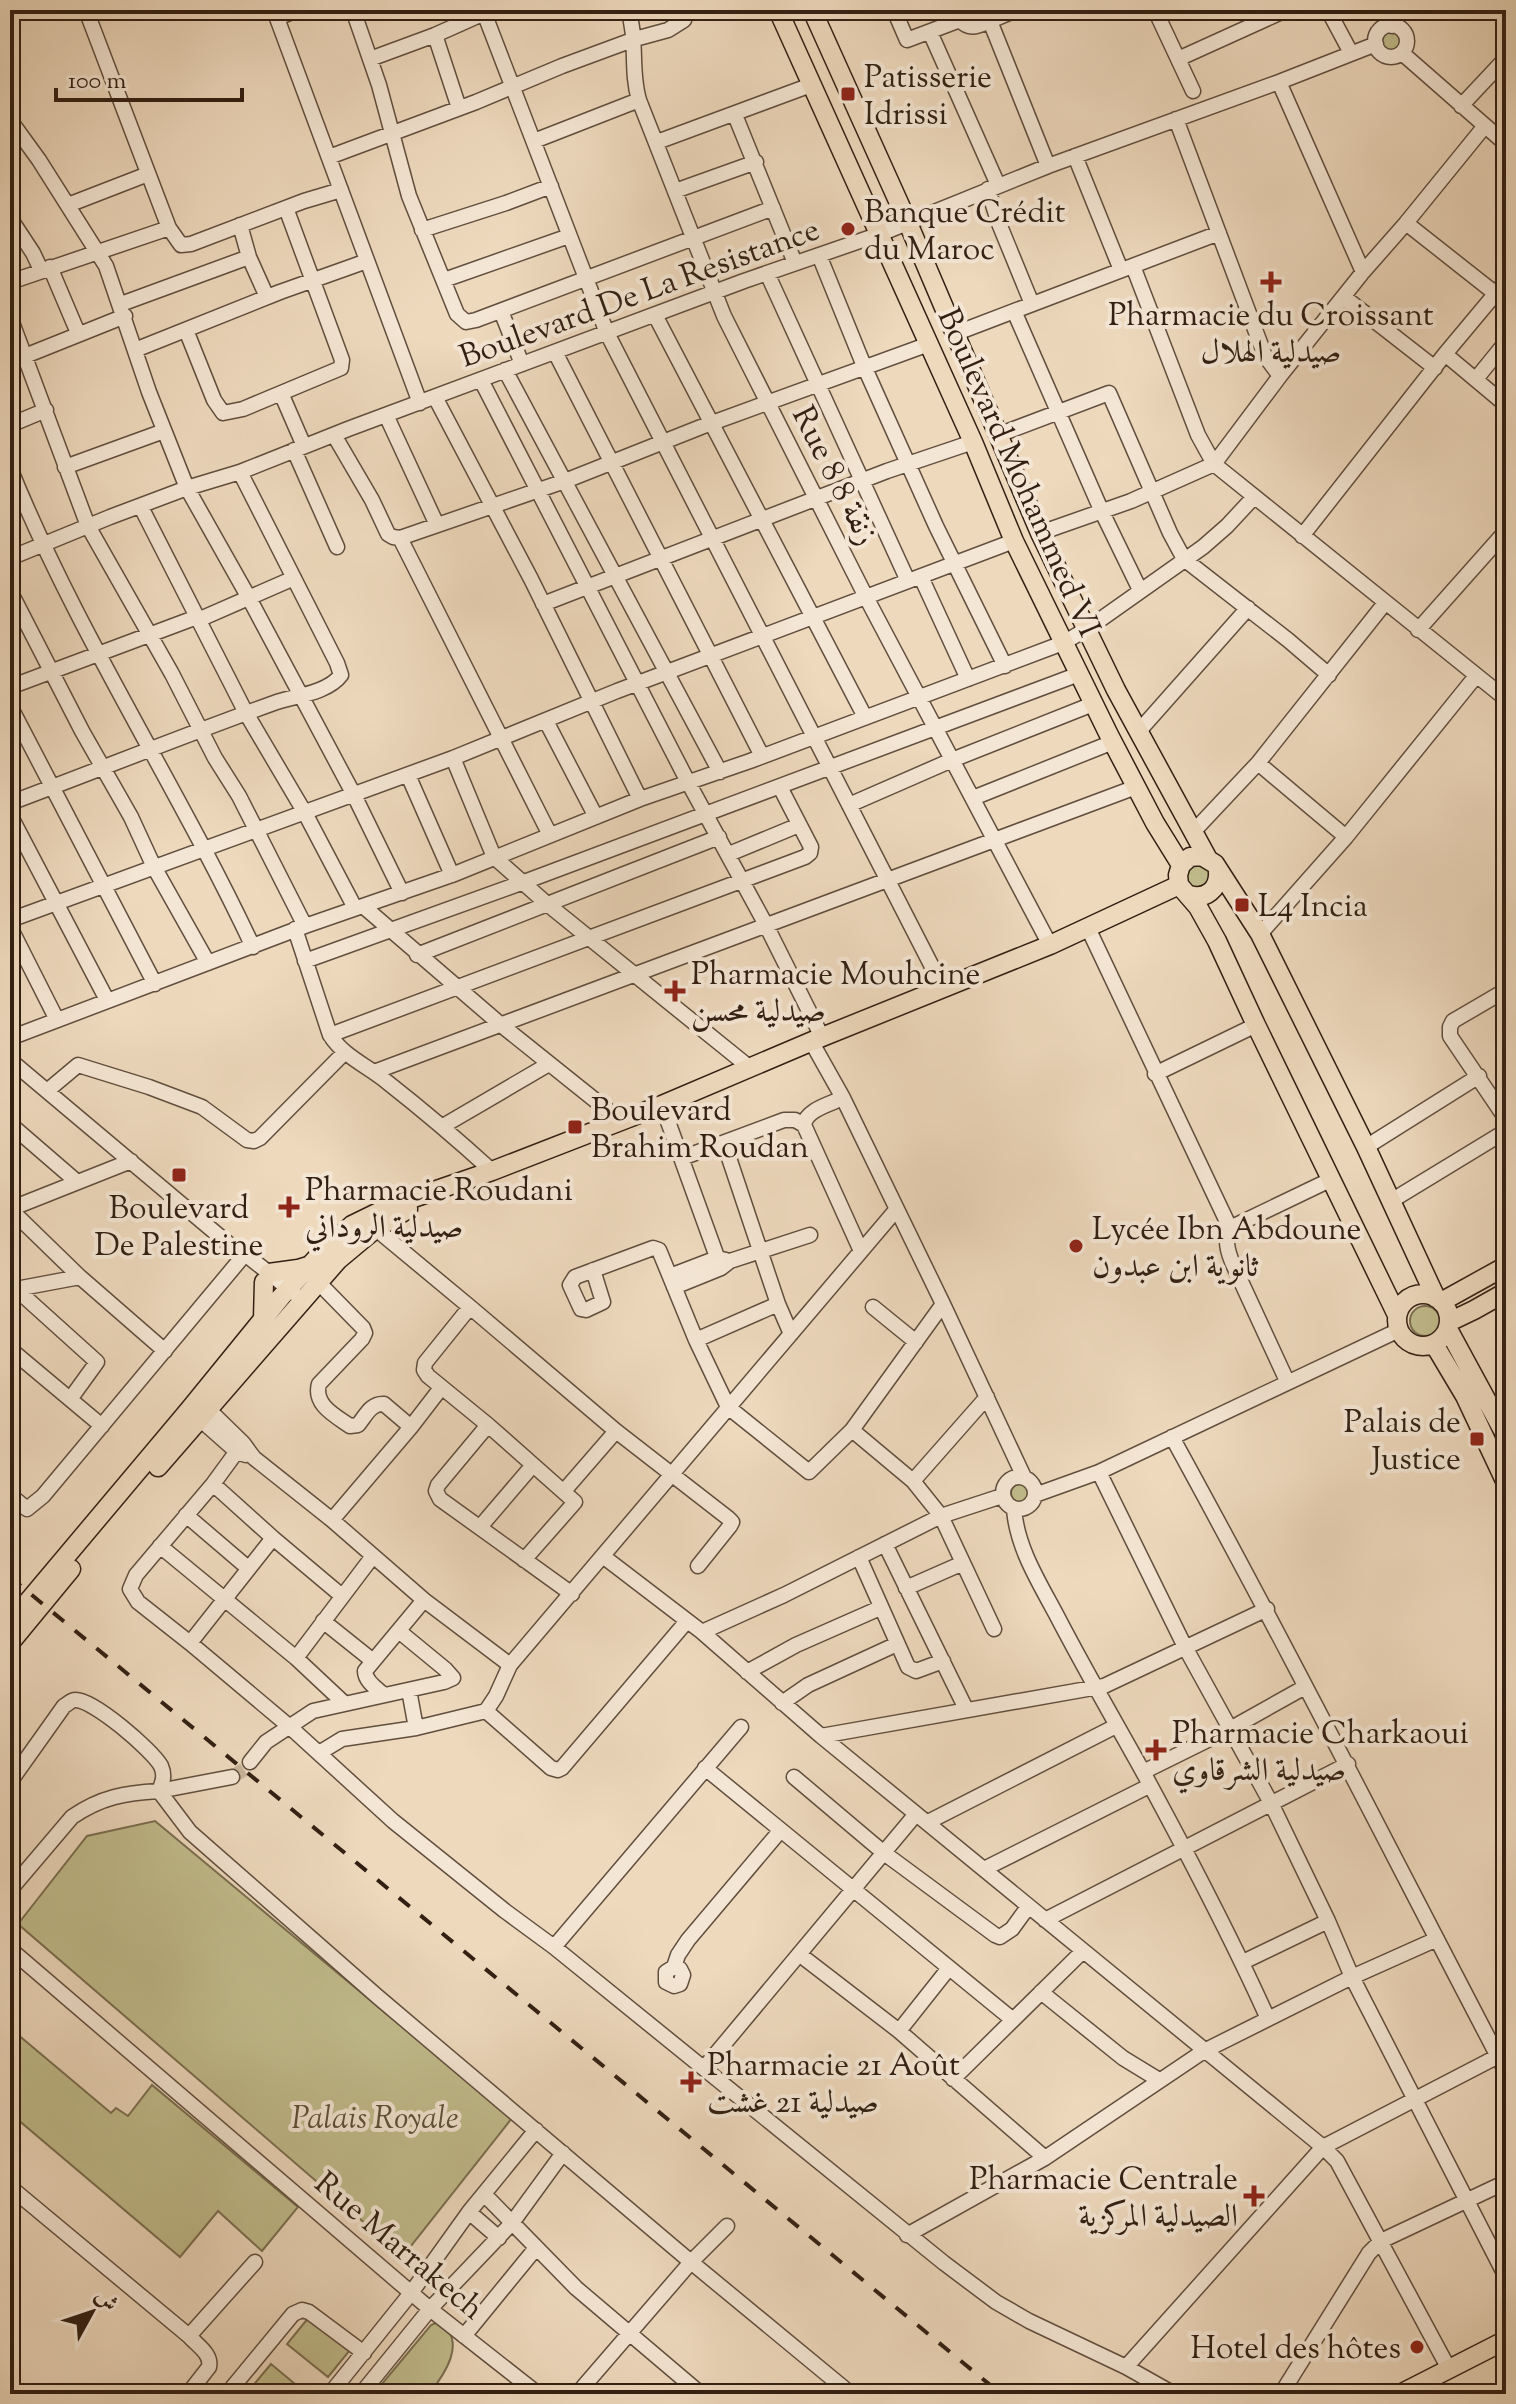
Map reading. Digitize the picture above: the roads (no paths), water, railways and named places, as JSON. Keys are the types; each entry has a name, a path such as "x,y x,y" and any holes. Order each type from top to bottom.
{"main road":[{"name":"Boulevard Mohammed VI","path":"778,10 973,442 1014,541 1093,704 1181,865"},
{"name":"Boulevard Mohammed VI","path":"812,10 908,223 1040,533 1174,799 1213,865 1260,934 1439,1300"},
{"path":"10,1643 199,1409 314,1273 343,1232 369,1224 442,1189 662,1105 1184,890 1202,896 1217,885 1213,865 1196,856 1181,865 1178,875 1184,890 1217,941 1332,1179 1404,1339 1424,1347 1434,1344 1442,1338 1448,1325 1506,1292"},
{"path":"1439,1300 1506,1266"},
{"path":"263,1319 266,1277 298,1269 314,1273"},
{"path":"1398,1322 1399,1309 1409,1298 1423,1294 1439,1300 1446,1308 1448,1325 1506,1436"},
{"path":"10,1623 199,1409 263,1319 291,1298"},
{"path":"1434,1344 1465,1396 1506,1483"},
{"path":"1400,2394 1506,2340"}],"street":[{"path":"86,10 169,228 179,243 185,245 341,190"},
{"path":"297,10 276,14 420,403"},
{"path":"353,10 379,85 403,177 457,314 463,320 470,322 501,311 773,208"},
{"name":"Rue 8 8 زنقة","path":"628,10 635,39 634,74 639,100 714,293 866,597 1050,945"},
{"path":"329,157 635,39 659,33 678,25 687,10"},
{"path":"894,10 907,40 930,32 959,15 964,25 974,27 1016,10"},
{"path":"1155,10 1193,91"},
{"path":"1178,59 1286,10"},
{"path":"1328,10 1351,53"},
{"path":"1386,10 1392,26"},
{"path":"370,59 435,35 486,11 511,88 607,333 943,988"},
{"path":"990,21 1048,166"},
{"path":"1392,26 1402,29 1407,39 1405,49 1397,56 1386,56 1376,44 1380,31 1392,26"},
{"path":"930,32 993,187 998,221 1032,304"},
{"path":"435,35 459,108"},
{"name":"Boulevard De La Resistance","path":"10,558 187,488 240,472 505,370 880,234 993,187 1376,44"},
{"path":"1402,53 1506,144"},
{"path":"1461,106 1506,58"},
{"path":"1279,82 1363,272"},
{"path":"657,142 811,85"},
{"path":"534,141 639,100"},
{"path":"735,115 795,263"},
{"path":"1176,119 1265,356 1280,376"},
{"path":"10,120 106,266 187,488 354,795 402,893"},
{"path":"1040,533 1102,512 1214,464 1363,272 1484,127"},
{"path":"1075,156 1127,268 1198,435 1214,464 1506,699"},
{"path":"675,191 756,162"},
{"path":"68,205 148,174"},
{"path":"422,230 551,186"},
{"path":"186,330 214,400 223,413 234,412 333,373 342,365 286,208"},
{"path":"10,218 45,269 78,333"},
{"path":"1406,223 1496,294"},
{"path":"240,225 249,257 267,297"},
{"path":"10,282 169,228"},
{"path":"954,334 1219,233"},
{"path":"444,280 569,236"},
{"path":"819,255 864,366 953,564 1005,666"},
{"path":"25,356 123,310 249,257"},
{"path":"135,350 367,261"},
{"path":"767,273 862,482 968,679"},
{"path":"1302,536 1506,281"},
{"path":"1344,297 1435,368"},
{"path":"501,311 522,364"},
{"path":"1014,311 1102,512 1140,590"},
{"path":"655,315 865,717"},
{"path":"10,317 88,526 258,831 300,928 305,961 330,1035 344,1053 374,1072 443,1126 492,1171"},
{"path":"1476,379 1506,342"},
{"path":"334,435 388,534 400,538 565,481 663,441 929,344"},
{"path":"555,352 762,756"},
{"path":"1445,354 1506,405"},
{"path":"505,370 720,772"},
{"path":"481,380 688,782 766,925 896,1210 1024,1477 1034,1487 1035,1495 1028,1507 1009,1507 1002,1496 1003,1488 1008,1481 1024,1477"},
{"path":"281,393 337,547"},
{"path":"998,435 1109,393 1184,559 1329,675"},
{"path":"435,397 640,799"},
{"path":"10,425 46,410"},
{"path":"386,415 437,525"},
{"path":"65,467 164,431"},
{"path":"543,604 973,442"},
{"path":"10,468 42,545 205,850 253,947"},
{"path":"10,803 331,684 341,675 240,472"},
{"path":"10,1038 300,928 452,875 640,799 1063,643 1215,537 1254,497"},
{"path":"141,507 246,713 359,907 621,1121"},
{"path":"1418,630 1506,531"},
{"path":"400,538 550,835"},
{"path":"10,920 408,775 637,683 1014,541"},
{"path":"10,687 198,619 294,578"},
{"path":"10,591 131,817 154,867 208,963"},
{"path":"1194,831 1258,763 1385,603"},
{"path":"1139,731 1248,608"},
{"path":"305,961 1079,674"},
{"path":"1260,934 1346,837 1476,676"},
{"path":"849,805 1093,704"},
{"path":"10,706 155,984"},
{"path":"546,721 596,817"},
{"path":"973,798 1113,742"},
{"path":"453,758 494,857 546,903 749,1067"},
{"path":"1258,763 1346,837"},
{"path":"408,775 452,875"},
{"path":"330,1035 808,855 811,847 780,787"},
{"path":"374,1072 1136,787"},
{"path":"10,815 107,1000"},
{"path":"729,854 799,825"},
{"path":"417,955 719,837"},
{"path":"10,927 57,1020"},
{"path":"1088,928 1230,1228"},
{"path":"1506,990 1453,1021 1450,1027 1450,1036 1506,1119"},
{"path":"1155,1074 1256,1025"},
{"path":"47,1091 86,1060 202,1107 247,1140 254,1141 344,1053"},
{"path":"10,1060 291,1298"},
{"path":"443,1126 549,1064"},
{"path":"1366,1147 1479,1076"},
{"path":"843,1098 809,1114 804,1125 861,1251"},
{"path":"662,1105 723,1262"},
{"path":"682,1158 784,1120 795,1120 804,1125"},
{"path":"10,1124 76,1181"},
{"path":"1391,1201 1506,1131"},
{"path":"724,1143 791,1334"},
{"path":"131,1161 10,1209 80,1277 165,1351"},
{"path":"1287,1381 1232,1262 1226,1237 1230,1228 1332,1179"},
{"path":"319,1753 342,1739 416,1728 486,1711 510,1665 896,1210"},
{"path":"369,1224 616,1431 732,1522 698,1566"},
{"path":"672,1281 810,1235"},
{"path":"593,1270 656,1248 659,1250 728,1407 809,1472 852,1430 943,1304"},
{"path":"10,1495 27,1509 33,1507 242,1257"},
{"path":"314,1273 365,1333 319,1384 317,1391 320,1401 350,1426 358,1425 372,1406 380,1403 411,1427"},
{"path":"13,1288 80,1277"},
{"path":"13,1288 97,1362 71,1398"},
{"path":"696,1340 778,1304"},
{"path":"470,1307 425,1363 424,1370 575,1502 524,1560"},
{"path":"873,1307 916,1342"},
{"path":"1035,1495 1099,1472 1287,1381 1398,1322"},
{"path":"10,1349 102,1426"},
{"path":"332,1520 441,1388"},
{"path":"913,1481 987,1397"},
{"path":"199,1409 240,1448 332,1520 424,1600 510,1665"},
{"path":"488,1425 436,1491 440,1499 572,1594"},
{"path":"852,1430 913,1481 941,1516 994,1629"},
{"path":"564,1491 616,1431"},
{"path":"1172,1437 1267,1609 1437,1939 1502,2054 1506,2072"},
{"path":"240,1448 136,1575 130,1589 138,1602 290,1727 393,1821 554,1947 907,2235 996,2302 1174,2394"},
{"path":"480,1527 533,1465"},
{"path":"1099,1472 1185,1647 1271,1803 1352,1977 1506,2277"},
{"path":"213,1484 342,1596"},
{"path":"702,1632 941,1516 1002,1496"},
{"path":"1014,1509 1020,1543 1094,1688 1243,1962 1268,2019"},
{"path":"186,1515 248,1568"},
{"path":"190,1643 273,1538"},
{"path":"885,1544 966,1709"},
{"path":"160,1546 296,1658 344,1703"},
{"path":"296,1658 373,1556"},
{"path":"604,1557 702,1632 821,1736 1323,2147 1337,2161 1449,2369"},
{"path":"859,1557 908,1667 916,1671 943,1661"},
{"path":"906,1588 963,1563"},
{"path":"383,1694 364,1674 424,1600"},
{"path":"747,1672 796,1645 880,1608"},
{"path":"821,1736 1094,1688 1115,1682 1267,1609"},
{"path":"323,1621 373,1661"},
{"path":"486,1711 551,1768 558,1770 687,1621"},
{"path":"313,1711 453,1678 400,1632"},
{"path":"782,1703 808,1685 897,1644"},
{"path":"984,1869 1305,1687"},
{"path":"250,1762 266,1742 313,1711 331,1690"},
{"path":"409,1690 416,1728"},
{"path":"10,1782 64,1706 78,1700 96,1708 152,1756 161,1767 164,1780 159,1791"},
{"path":"704,2068 884,1853 922,1818 1116,1726"},
{"path":"554,1947 741,1727"},
{"path":"1045,1920 1348,1764"},
{"path":"705,1768 1013,2020"},
{"path":"10,1890 72,1817 85,1808 107,1797 232,1777"},
{"path":"794,1777 884,1853 995,1935 1000,1937 1012,1929 1028,1907"},
{"path":"159,1791 190,1832 378,1997 691,2262 833,2388 851,2394"},
{"path":"674,1967 688,1940 780,1831"},
{"path":"1243,1962 1328,1921"},
{"path":"907,2235 1045,2158 1204,2051 1352,1977 1437,1939"},
{"name":"Rue Marrakech","path":"10,1949 411,2293 538,2394"},
{"path":"953,2079 1083,1951"},
{"path":"799,1954 899,2031 1045,2158"},
{"path":"899,2031 949,1968"},
{"path":"1041,1992 1123,2058 1159,2080"},
{"path":"1126,2367 1323,2147 1502,2054"},
{"path":"330,2394 536,2130"},
{"path":"341,2381 360,2394 430,2309 512,2223 563,2153"},
{"path":"1281,2394 1369,2253 1381,2241 1506,2182"},
{"path":"10,2187 208,2355 209,2367 189,2394"},
{"path":"484,2194 576,2288 701,2394"},
{"path":"469,2212 499,2238"},
{"path":"577,2394 691,2262 727,2226"},
{"path":"464,2336 536,2248"},
{"path":"189,2336 255,2262"},
{"path":"227,2394 293,2314 302,2310 364,2353"}],"tunnel":[{"path":"232,1777 250,1762"}],"railway":[{"path":"10,1577 1001,2394"}],"place":[{"name":"Patisserie Idrissi","path":"848,94"},
{"name":"Banque Crédit du Maroc","path":"848,229"},
{"name":"Pharmacie du Croissant صيدلية الهلال","path":"1271,282"},
{"name":"L4 Incia","path":"1242,905"},
{"name":"Pharmacie Mouhcine صيدلية محسن","path":"675,991"},
{"name":"Boulevard Brahim Roudan","path":"575,1127"},
{"name":"Boulevard De Palestine","path":"179,1175"},
{"name":"Pharmacie Roudani صيدلية الروداني","path":"289,1207"},
{"name":"Lycée Ibn Abdoune ثانوية ابن عبدون","path":"1076,1246"},
{"name":"Palais de Justice","path":"1477,1439"},
{"name":"Pharmacie Charkaoui صيدلية الشرقاوي","path":"1156,1750"},
{"name":"Pharmacie 21 Août صيدلية 21 غشت","path":"691,2082"},
{"name":"Pharmacie Centrale الصيدلية المركزية","path":"1254,2196"},
{"name":"Hotel des hôtes","path":"1417,2347"}],"park label":[{"name":"Palais Royale","path":"375,2117"}]}
